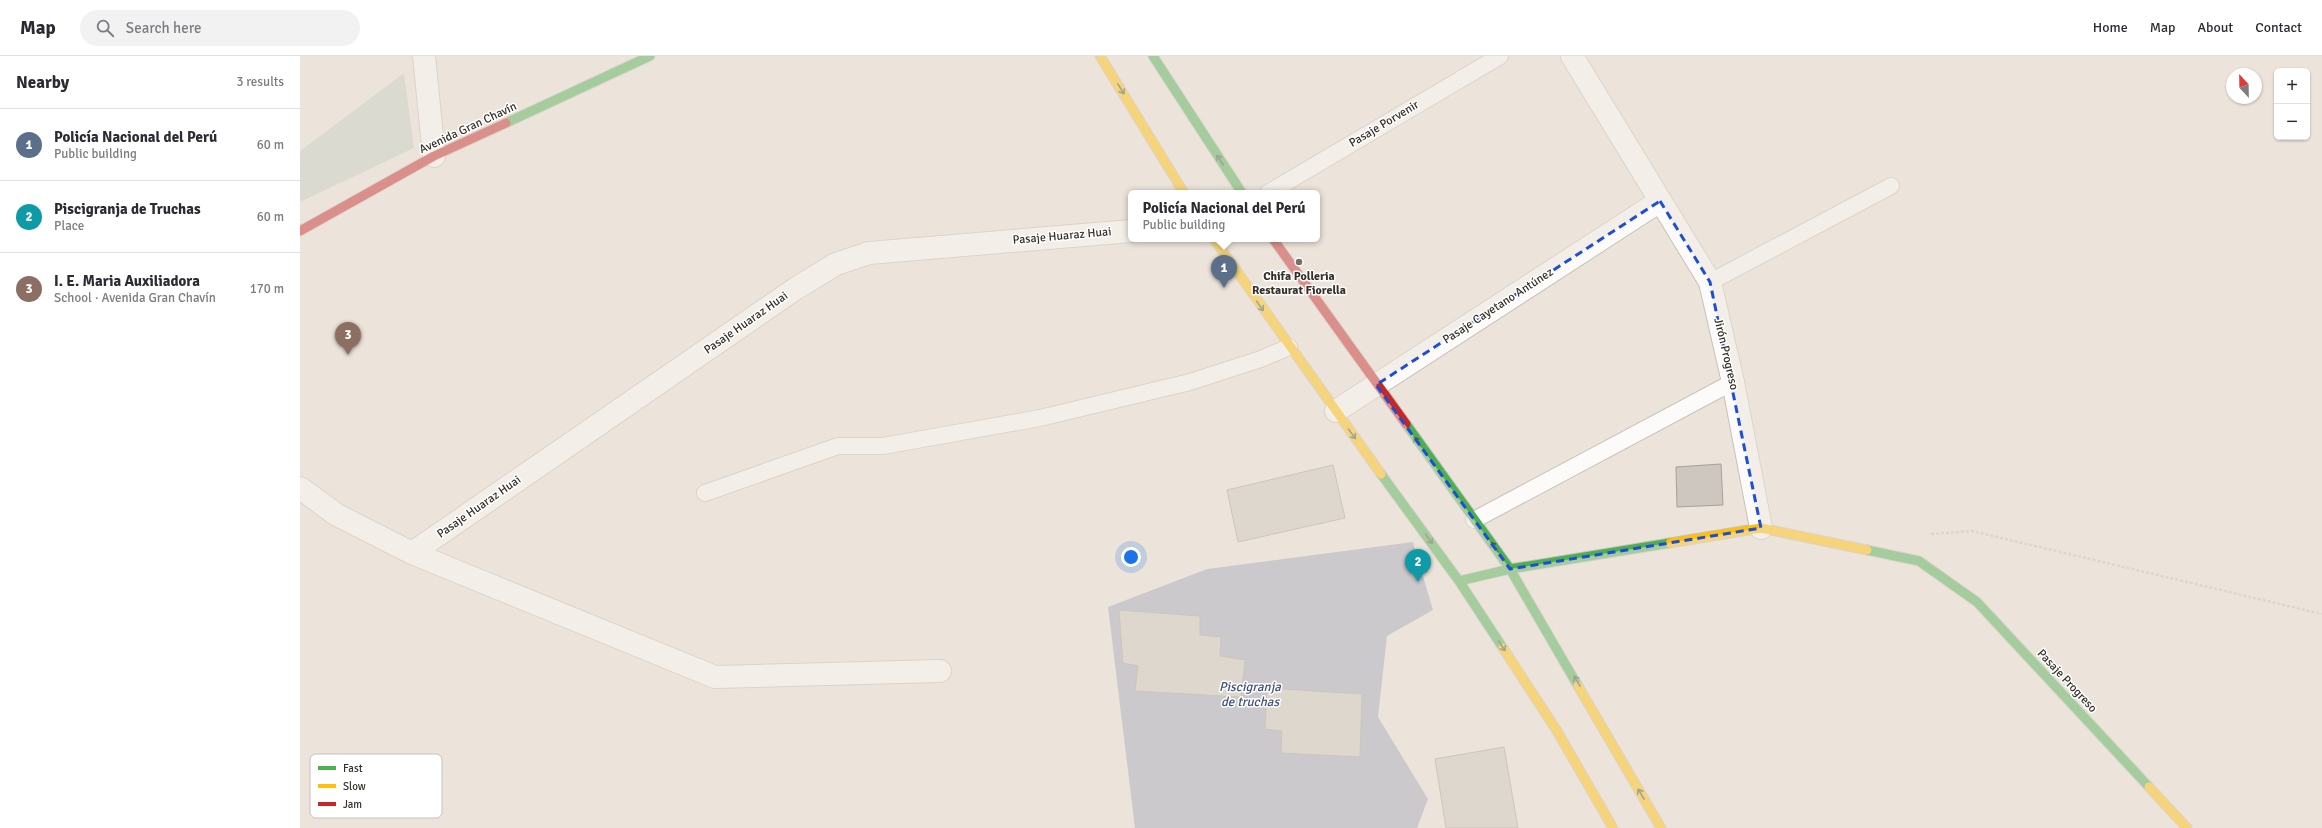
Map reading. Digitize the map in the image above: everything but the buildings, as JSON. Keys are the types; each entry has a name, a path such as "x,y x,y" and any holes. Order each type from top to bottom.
{"main road":[{"name":"Avenida Gran Chavín","path":"300,231 434,156 650,56"},
{"path":"1100,56 1182,190"},
{"path":"1153,56 1240,190"},
{"path":"1216,242 1289,347 1459,581 1557,730 1613,828"},
{"path":"1275,242 1376,385 1510,568 1661,828"},
{"path":"1459,581 1510,568 1762,528"},
{"name":"Pasaje Progreso","path":"1762,528 1919,561 1977,602 2187,828"}],"street":[{"path":"424,56 434,156"},
{"name":"Jirón Progreso","path":"1572,56 1710,282 1733,382 1762,528"},
{"name":"Pasaje Cayetano Antúnez","path":"1336,411 1660,201"},
{"name":"Pasaje Huaraz Huai","path":"412,553 789,294 836,264 869,253 1128,231"},
{"path":"300,488 338,515 412,553 715,677 940,671"}],"lane":[{"name":"Pasaje Porvenir","path":"1273,190 1500,56"},
{"path":"1710,282 1891,186"},
{"path":"705,493 838,446 884,446 1040,418 1190,382 1261,359 1289,347"},
{"path":"1474,520 1733,382"}],"path":[{"path":"1925,535 1972,531 2322,614"}],"highlighted area":[{"path":"1660,201 1710,282 1761,528 1510,569 1376,385"}],"shaded area":[{"path":"404,73 414,148 300,202 300,151"}],"water":[{"name":"Piscigranja de truchas","path":"1413,542 1433,610 1387,636 1378,717 1428,799 1417,828 1135,828 1108,607 1207,569"}],"traffic: fast":[{"path":"506,123 650,56"},
{"path":"1153,56 1240,190"},
{"path":"1406,424 1510,569 1578,686"},
{"path":"1381,474 1459,581 1503,648"},
{"path":"1459,581 1510,569 1670,543"},
{"path":"1867,550 1919,561 1977,602 2149,787"}],"traffic: slow":[{"path":"1100,56 1182,190"},
{"path":"1216,242 1381,474"},
{"path":"1670,543 1761,528 1867,550"},
{"path":"1503,648 1557,731 1613,828"},
{"path":"1578,686 1661,828"},
{"path":"2149,787 2187,828"}],"traffic: jam":[{"path":"300,231 434,156 506,123"},
{"path":"1275,242 1406,424"}],"place":[{"name":"Chifa Polleria Restaurat Fiorella","path":"1299,262"},
{"name":"Policía Nacional del Perú","path":"1224,288"},
{"name":"I. E. Maria Auxiliadora","path":"348,355"},
{"name":"Piscigranja de Truchas","path":"1418,582"}]}
